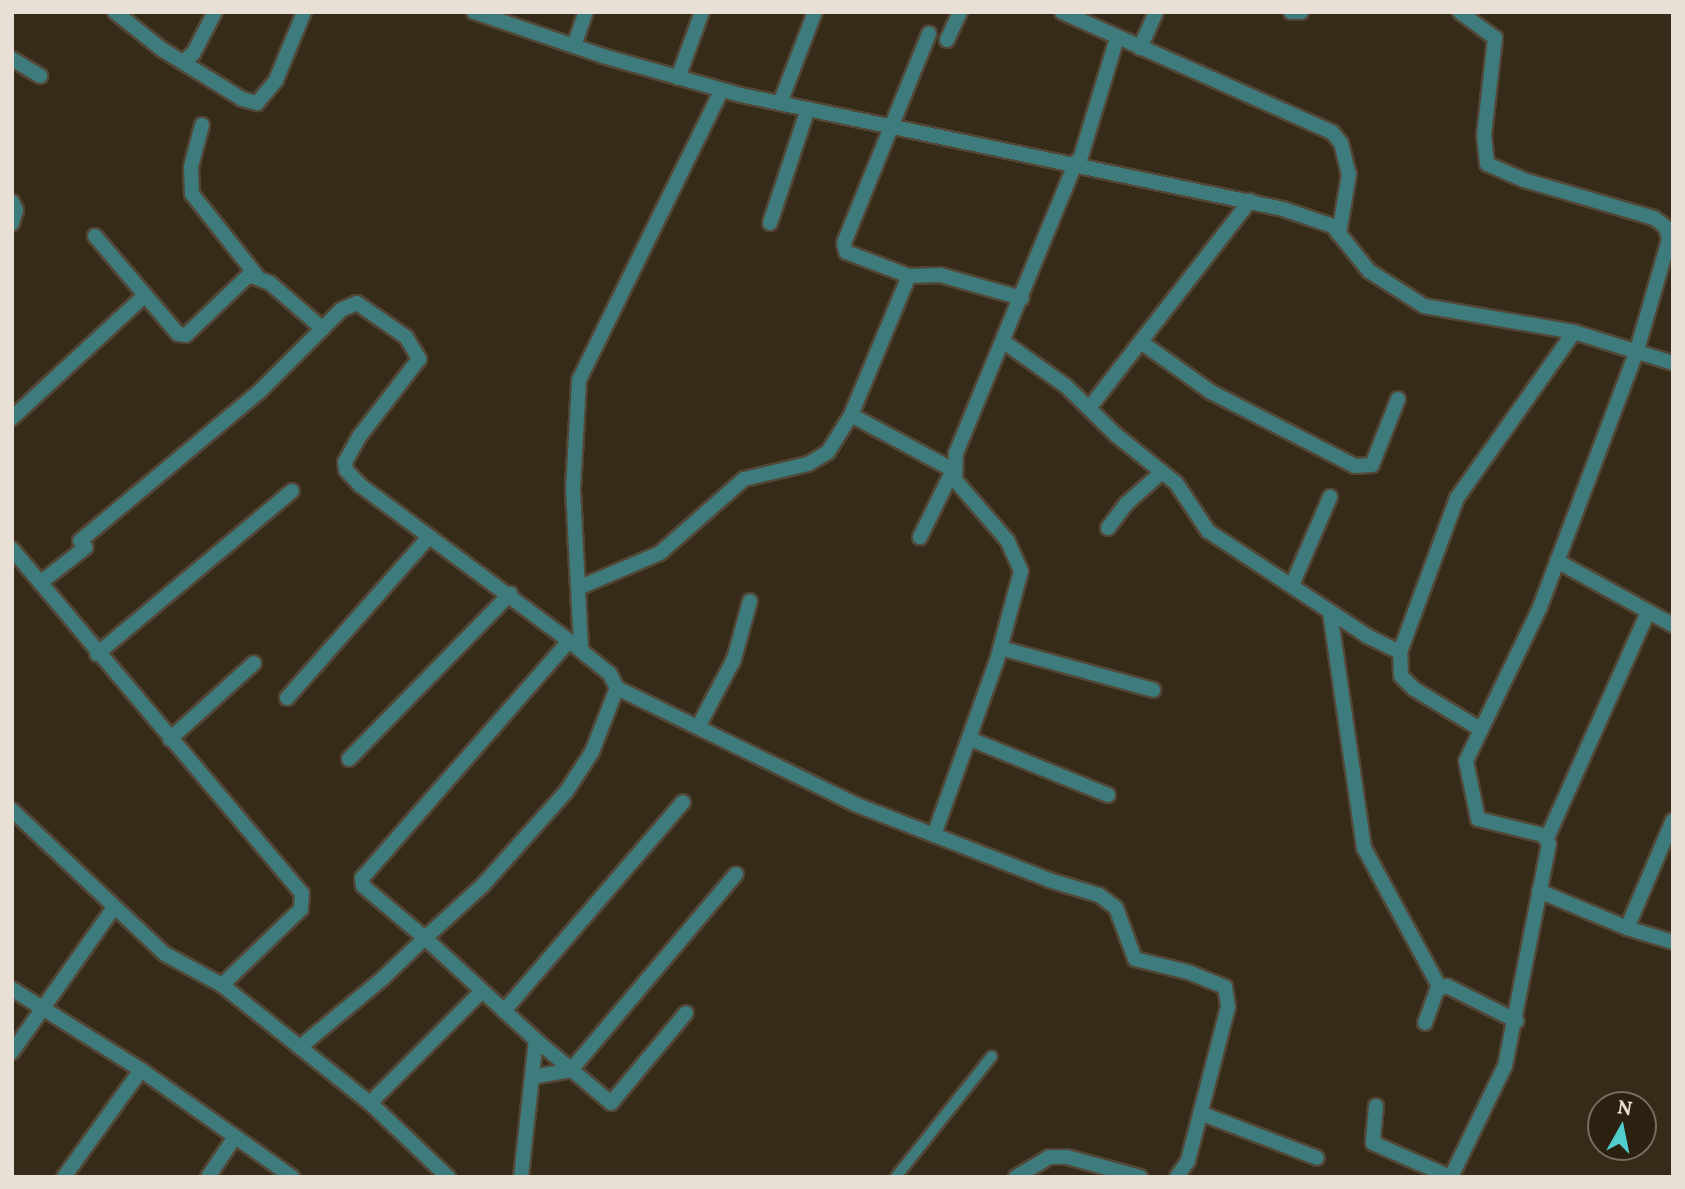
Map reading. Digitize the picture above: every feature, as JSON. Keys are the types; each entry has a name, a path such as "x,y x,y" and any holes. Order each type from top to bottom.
{"street":[{"path":"115,12 182,62 242,99 257,103 276,80 304,12"},
{"path":"182,62 193,54 215,12"},
{"path":"474,12 574,46 722,90 889,127 1078,163 1250,201 1328,223 1368,271 1424,306 1574,332 1673,363"},
{"path":"574,46 586,12"},
{"path":"678,78 702,12"},
{"path":"780,103 815,12"},
{"path":"947,40 960,12"},
{"path":"1140,48 1156,12"},
{"path":"1291,12 1301,12"},
{"path":"1460,12 1491,31 1495,38 1484,135 1487,164 1524,180 1654,218 1666,227 1666,258 1637,350 1557,561 1466,761 1476,816 1547,838"},
{"path":"1063,13 1332,132 1342,143 1349,174 1339,234"},
{"path":"929,34 844,243 846,252 909,276 940,275 1022,298"},
{"path":"920,537 953,470 956,453 1078,163 1118,38"},
{"path":"12,59 40,76"},
{"path":"686,1013 611,1103 363,886 362,878 575,645 578,588 573,477 579,380 722,90"},
{"path":"770,223 808,110"},
{"path":"202,125 191,167 192,194 257,276 323,329"},
{"path":"1090,407 1250,201"},
{"path":"12,202 12,223"},
{"path":"95,236 144,296 182,336 243,278 257,276"},
{"path":"578,588 660,553 748,476 816,460 840,437 909,276"},
{"path":"12,418 144,296"},
{"path":"40,583 259,392 349,303 357,303 406,337 417,352 413,370 359,436 345,462 360,485 510,594 575,645 610,674 617,688 857,805 1099,895 1116,908 1135,959 1188,972 1225,987 1228,1007 1188,1161 1177,1177"},
{"path":"1480,729 1414,689 1401,676 1400,652 1457,498 1574,332"},
{"path":"1004,341 1090,407 1184,490 1208,531 1330,612 1400,652"},
{"path":"1140,342 1211,393 1355,466 1372,465 1398,399"},
{"path":"851,415 953,470"},
{"path":"934,835 1001,648 1020,564 1007,540 955,480 953,470"},
{"path":"1108,528 1126,504 1162,472"},
{"path":"97,654 292,491"},
{"path":"1292,585 1330,497"},
{"path":"287,698 429,537"},
{"path":"12,549 97,654 302,893 300,909 222,985"},
{"path":"1557,561 1673,625"},
{"path":"349,759 510,594"},
{"path":"698,727 734,659 751,601"},
{"path":"1330,612 1364,848 1440,988"},
{"path":"1376,1106 1373,1143 1451,1177 1492,1100 1517,1021 1547,838 1648,612"},
{"path":"1001,648 1153,690"},
{"path":"170,739 254,663"},
{"path":"300,1047 483,885 566,792 592,752 617,688"},
{"path":"970,739 1108,795"},
{"path":"504,1011 683,802"},
{"path":"12,810 113,909 165,954 222,985 370,1103 448,1177"},
{"path":"1627,929 1673,820"},
{"path":"532,1076 572,1070 736,874"},
{"path":"1539,891 1627,929 1673,942"},
{"path":"12,1052 113,909"},
{"path":"1440,988 1466,993 1517,1021"},
{"path":"1425,1023 1440,988"},
{"path":"12,989 141,1070 292,1177"},
{"path":"370,1103 482,991"},
{"path":"521,1177 536,1040"},
{"path":"64,1177 141,1070"},
{"path":"1200,1114 1317,1158"},
{"path":"208,1177 236,1137"},
{"path":"1016,1177 1049,1157 1067,1157 1140,1177"}],"lane":[{"path":"896,1177 992,1056"}]}
